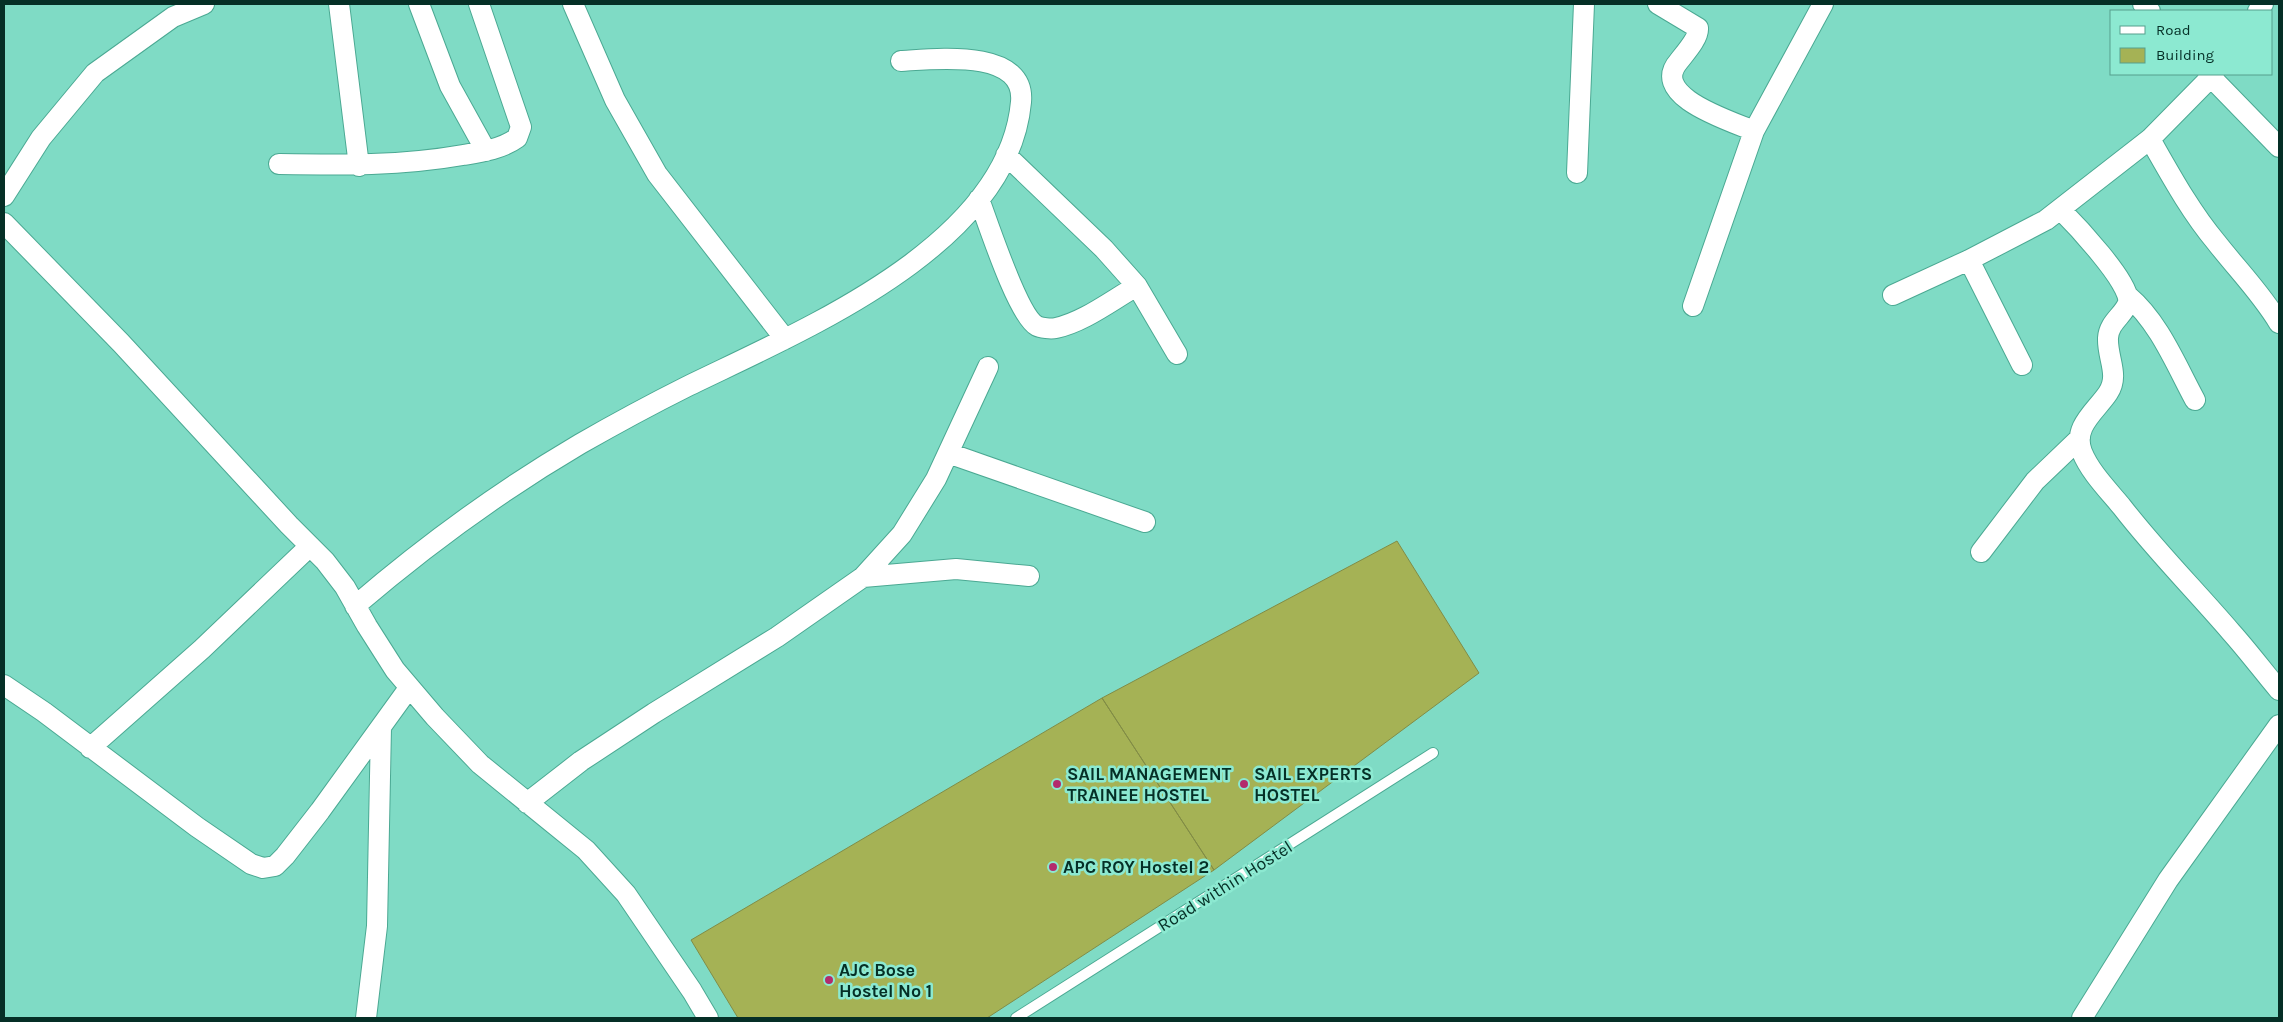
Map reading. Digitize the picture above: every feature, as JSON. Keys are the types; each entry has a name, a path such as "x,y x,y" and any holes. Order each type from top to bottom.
{"street":[{"path":"4,196 42,138 95,73 172,17 204,4"},
{"path":"338,4 359,166"},
{"path":"419,4 450,86 486,151"},
{"path":"279,164 359,166 425,162 486,151 513,141 520,133 521,127 479,4"},
{"path":"573,4 615,100 658,174 785,339"},
{"path":"1577,173 1584,4"},
{"path":"1658,4 1698,28 1698,32 1691,44 1674,66 1673,80 1676,91 1682,97 1706,110 1754,131"},
{"path":"1693,306 1754,131 1823,4"},
{"path":"355,606 412,558 481,508 579,445 684,388 785,339 910,266 966,217 1001,169 1019,124 1022,92 1013,73 990,63 952,58 900,61"},
{"path":"1894,295 1969,260 2046,220 2150,139 2211,75 2279,147"},
{"path":"2150,139 2167,170 2215,242 2243,273 2279,323"},
{"path":"1006,155 1104,249 1137,286 1177,354"},
{"path":"979,199 1004,265 1027,317 1038,327 1055,328 1084,317 1137,286"},
{"path":"2060,209 2090,240 2119,280 2128,296 2144,311 2195,400"},
{"path":"4,223 114,336 325,561 345,587 395,670 409,688 480,764 586,850 626,894 692,991 708,1018"},
{"path":"1969,260 2022,365"},
{"path":"2128,296 2128,303 2111,325 2108,337 2114,372 2113,383 2083,426 2080,438 2082,451 2091,467 2147,540 2231,632 2279,690"},
{"path":"527,802 581,761 654,713 777,637 863,577 902,534 936,479 988,367"},
{"path":"1981,552 2035,481 2080,438"},
{"path":"948,453 1145,522"},
{"path":"90,748 202,649 310,546"},
{"path":"863,577 956,569 1029,576"},
{"path":"4,685 44,712 205,832 251,864 263,868 275,866 285,856 409,688"},
{"path":"2082,1018 2168,880 2279,725"},
{"path":"366,1018 377,926 381,727"}],"lane":[{"name":"Road within Hostel","path":"1016,1018 1433,753"}],"building":[{"name":"SAIL EXPERTS HOSTEL","path":"1397,541 1479,673 1214,870 1102,698"},
{"name":"SAIL MANAGEMENT TRAINEE HOSTEL","path":"1102,698 1214,870 987,1018 738,1018 691,940"}],"place":[{"name":"SAIL MANAGEMENT TRAINEE HOSTEL","path":"1057,784"},
{"name":"SAIL EXPERTS HOSTEL","path":"1244,784"},
{"name":"APC ROY Hostel 2","path":"1053,867"},
{"name":"AJC Bose Hostel No 1","path":"829,980"}]}
